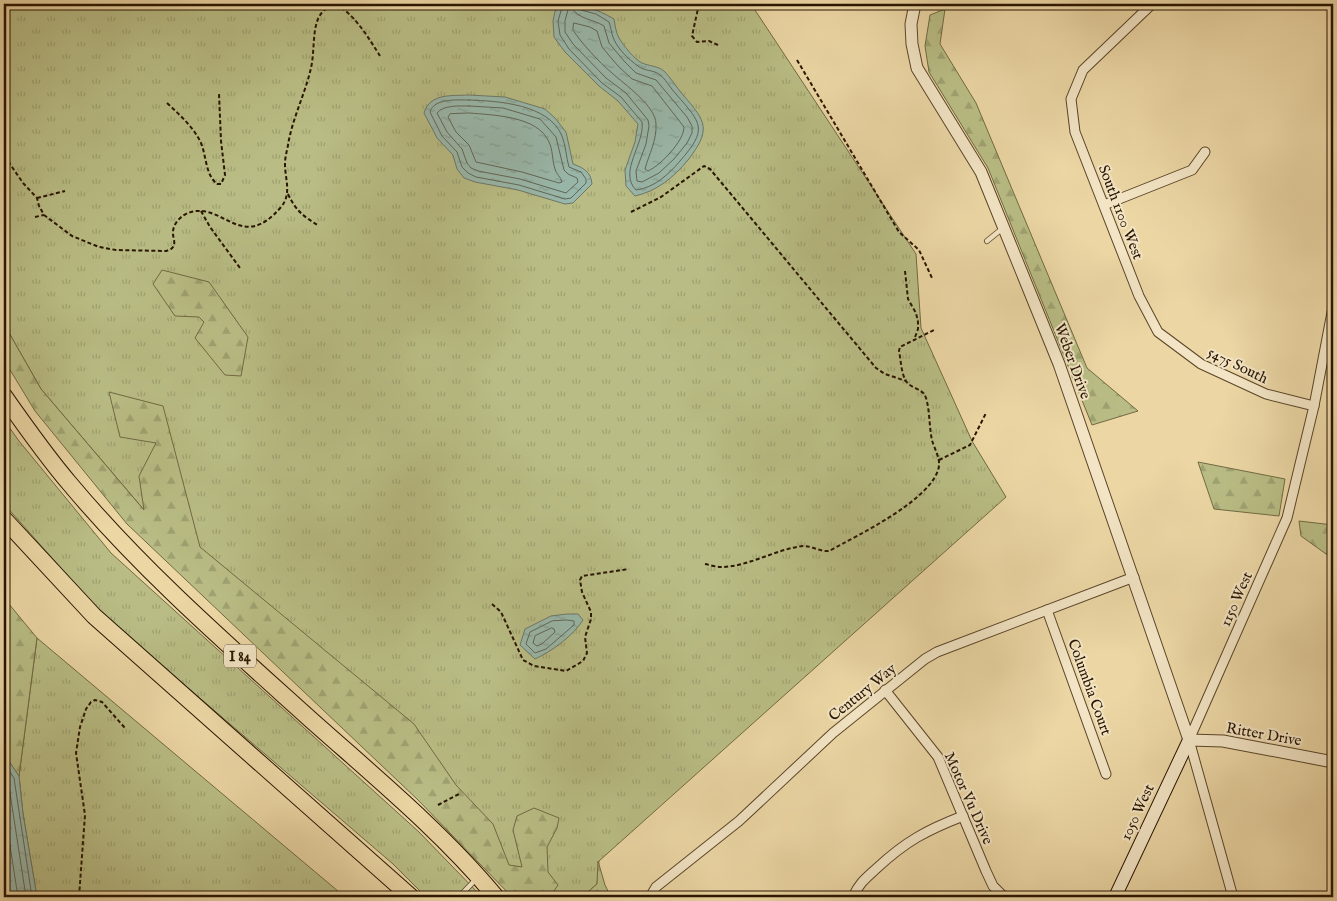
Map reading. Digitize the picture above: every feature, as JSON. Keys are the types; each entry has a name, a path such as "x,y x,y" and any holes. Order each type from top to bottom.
{"highway":[{"name":"I 84","path":"4,396 69,483 118,538 208,628 423,820 496,897"},
{"path":"4,519 94,616 411,897"}],"main road":[{"name":"1050 West","path":"1114,897 1189,740"}],"street":[{"name":"Weber Drive","path":"915,4 911,24 912,44 917,68 981,172 1002,229 1059,364 1189,740"},
{"name":"South 1100 West","path":"1152,4 1083,70 1072,99 1075,132 1139,296 1158,332"},
{"path":"1104,205 1192,170 1205,152"},
{"name":"1150 West","path":"1189,740 1288,518 1314,406 1333,307"},
{"name":"5475 South","path":"1158,332 1202,364 1266,394 1314,406"},
{"name":"Century Way","path":"650,897 656,887 739,821 833,734 925,659 937,652 1134,577"},
{"name":"Columbia Court","path":"1047,610 1106,774"},
{"name":"Motor Vu Drive","path":"885,690 938,757 993,886 1004,897"},
{"path":"1189,740 1233,897"},
{"name":"Ritter Drive","path":"1189,740 1223,741 1333,762"},
{"path":"853,897 858,885 910,840 963,816"}],"lane":[{"path":"987,241 1002,229"},
{"path":"459,897 478,877"}],"path":[{"path":"319,226 304,217 295,208 288,194 285,163 289,138 314,58 318,17 324,10 335,4 346,10 372,42 380,56"},
{"path":"698,4 692,30 694,40 697,42 709,41 718,45"},
{"path":"797,60 899,232 919,250 932,278"},
{"path":"167,103 184,119 200,140 211,177 217,184 221,184 225,175 219,94"},
{"path":"4,149 10,164 22,183 36,198 44,215 72,236 98,247 116,250 166,251 172,249 174,244 172,232 178,220 191,212 201,211 215,214 236,225 254,226 272,216 282,206 288,194"},
{"path":"631,212 661,197 704,166 710,169 876,368 884,374 901,381 906,381"},
{"path":"36,198 65,191"},
{"path":"201,211 210,227 240,268"},
{"path":"35,217 44,215"},
{"path":"906,271 908,299 916,313 918,322 918,329 914,340"},
{"path":"705,564 720,567 734,565 789,548 805,546 825,552 830,551 912,503 928,488 936,475 939,460 932,441 925,397 920,390 914,388 906,381 900,347 936,329"},
{"path":"939,460 970,444 986,413"},
{"path":"492,604 501,612 523,660 534,666 566,671 583,661 587,653 585,637 591,619 591,612 582,592 580,580 582,576 629,569"},
{"path":"79,897 85,829 85,814 76,754 80,727 86,710 91,702 95,700 102,702 126,728"},
{"path":"438,805 459,794"}],"green space":[{"path":"4,4 751,4 916,254 921,328 972,441 1006,497 599,861 597,884 582,897 540,897 145,511 41,389 4,324"},
{"path":"945,9 940,44 976,103 1087,368 1138,411 1092,425 988,168 929,72 925,46 930,15"},
{"path":"162,270 209,282 248,337 241,376 225,375 195,338 204,322 199,317 175,316 153,284"},
{"path":"4,324 41,389 144,510 139,476 156,443 120,437 109,392 163,406 200,547 414,724 456,785 493,824 509,865 522,867 513,830 517,816 534,808 559,818 557,828 547,847 548,872 558,885 550,897 512,897 418,800 127,524 35,411 4,360"},
{"path":"4,420 111,553 419,832 482,897 426,897 393,864 102,614 4,504"},
{"path":"1198,462 1285,479 1279,516 1214,509"},
{"path":"1299,521 1333,525 1333,559 1301,536"},
{"path":"4,598 37,638 19,776 4,754"},
{"path":"37,638 345,897 37,897 23,814 19,776"},
{"path":"598,861 605,885 611,897 582,897 597,884"}],"water":[{"path":"562,4 589,8 602,12 614,19 618,36 629,52 642,63 664,71 691,104 701,120 703,133 688,160 664,183 650,191 635,196 626,186 625,170 635,142 638,124 618,101 599,86 565,52 554,37 553,21 556,7"},
{"path":"448,96 505,97 545,109 566,132 573,164 586,171 590,176 592,184 573,203 565,204 518,190 475,182 464,178 457,169 453,155 437,138 424,113 431,102 436,99"},
{"path":"578,614 583,620 555,648 535,659 520,645 525,629 551,616"},
{"path":"4,754 19,776 23,814 37,897 5,897"}]}
